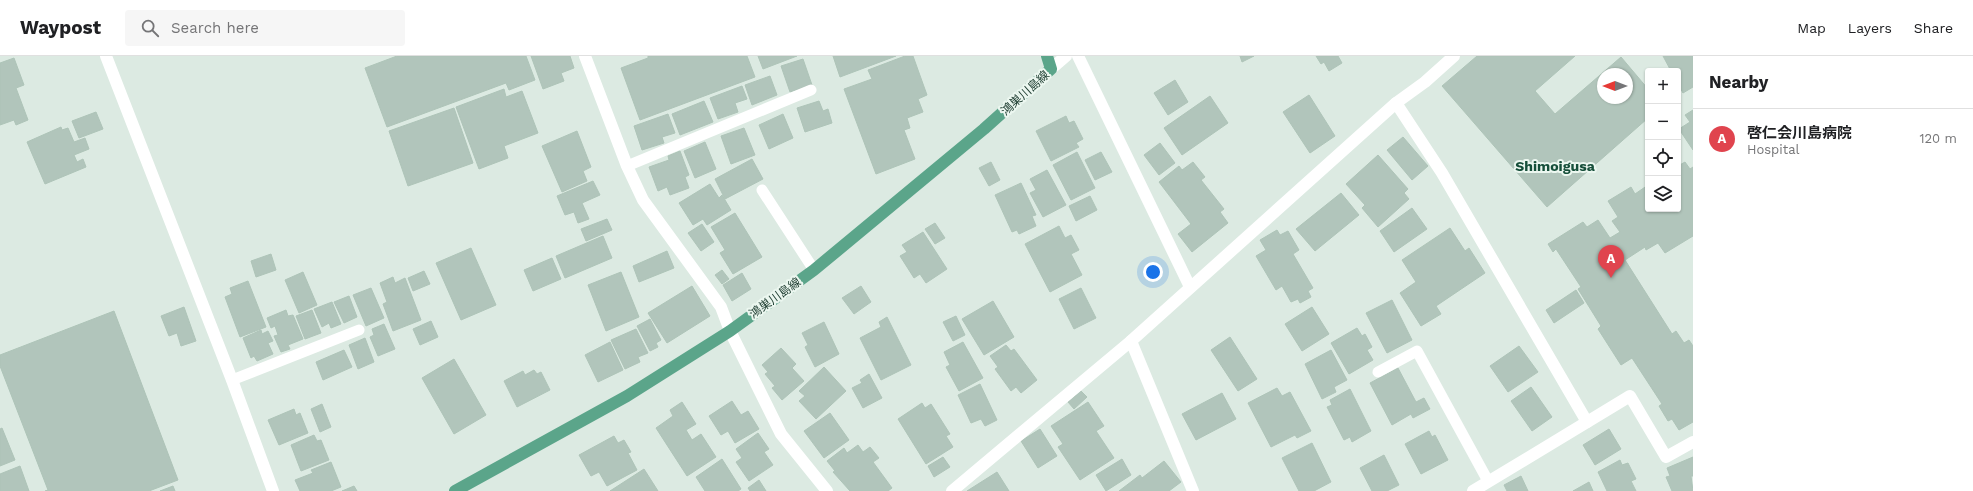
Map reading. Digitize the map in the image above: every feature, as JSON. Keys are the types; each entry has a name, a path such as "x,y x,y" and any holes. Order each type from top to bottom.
{"main road":[{"name":"鴻巣川島線","path":"455,491 627,396 730,331 814,270 984,129 1052,68 1046,56"}],"street":[{"path":"106,56 232,380 273,491"},
{"path":"586,56 626,166 643,200 721,307 730,331 781,434 827,491"},
{"path":"1052,68 1066,56"},
{"path":"1078,56 1190,287"},
{"path":"952,491 1131,341 1396,103 1425,82 1454,56"},
{"path":"1396,103 1442,173 1586,422"},
{"path":"1131,341 1193,491"},
{"path":"1473,491 1630,396 1666,457 1693,442"}],"lane":[{"path":"626,166 812,90"},
{"path":"762,190 814,270"},
{"path":"232,380 359,330"},
{"path":"1378,372 1417,351 1488,482"}],"building":[{"path":"397,56 526,56 535,80 509,90 506,83 387,127 365,68"},
{"path":"531,56 570,56 574,68 561,73 564,81 543,89"},
{"path":"648,56 747,56 755,77 640,120 621,68 648,58"},
{"path":"758,56 797,56 763,69"},
{"path":"833,56 896,56 840,77"},
{"path":"905,56 913,56 927,95 918,99 923,112 907,118 910,128 904,130 915,159 876,174 844,89 872,79 868,70"},
{"path":"1240,56 1254,56 1242,62"},
{"path":"1316,56 1338,56 1342,63 1329,71 1324,62 1321,64"},
{"path":"1477,56 1575,56 1535,91 1555,114 1597,78 1597,104 1633,104 1633,71 1645,85 1645,121 1547,207 1442,86"},
{"path":"1663,56 1693,56 1693,87 1683,93 1681,89 1681,68 1669,68"},
{"path":"1621,57 1630,68 1608,68"},
{"path":"14,58 24,85 16,88 28,120 16,125 14,120 0,125 0,63"},
{"path":"803,59 812,85 790,92 781,66"},
{"path":"770,76 777,95 752,105 745,85"},
{"path":"1175,80 1188,102 1168,115 1154,93"},
{"path":"742,86 747,99 735,103 738,112 718,119 710,98"},
{"path":"504,89 506,97 522,91 538,133 504,146 508,158 479,169 456,107"},
{"path":"1309,95 1335,136 1310,153 1283,112"},
{"path":"1210,96 1228,123 1182,155 1164,128"},
{"path":"704,101 713,122 680,135 672,114"},
{"path":"819,101 823,111 828,109 832,123 805,132 797,108"},
{"path":"454,108 473,163 408,186 389,131"},
{"path":"1693,110 1693,150 1681,132 1681,128 1690,122 1685,115"},
{"path":"96,112 103,129 79,138 72,121"},
{"path":"668,114 675,133 662,137 664,143 642,150 634,126"},
{"path":"783,114 793,138 769,149 759,125"},
{"path":"1066,116 1069,123 1074,121 1083,139 1076,143 1079,147 1051,161 1036,131"},
{"path":"61,127 62,130 68,128 74,142 85,138 89,149 74,155 77,162 83,159 86,167 45,184 27,142"},
{"path":"744,128 755,155 731,164 721,136"},
{"path":"577,131 591,167 583,171 587,181 562,192 542,146"},
{"path":"1403,137 1428,166 1412,180 1387,150"},
{"path":"705,142 716,169 695,178 684,151"},
{"path":"1160,143 1175,163 1159,175 1144,155"},
{"path":"680,151 689,175 685,177 689,188 670,195 667,187 658,191 649,167 669,160 668,156"},
{"path":"1077,152 1095,188 1071,200 1053,165"},
{"path":"1101,152 1112,172 1095,180 1085,160"},
{"path":"1378,155 1408,189 1404,193 1409,199 1378,227 1362,208 1365,205 1346,184"},
{"path":"752,159 763,179 725,199 715,179"},
{"path":"991,162 1000,180 989,186 979,168"},
{"path":"1193,162 1205,177 1201,180 1224,209 1220,212 1228,223 1192,252 1178,234 1191,224 1159,182 1179,166 1182,170"},
{"path":"1685,162 1690,169 1693,167 1693,236 1665,253 1658,243 1646,250 1645,247 1625,260 1672,334 1676,331 1684,343 1689,340 1693,346 1693,422 1679,430 1672,419 1668,421 1659,406 1662,404 1632,358 1621,365 1598,329 1601,326 1578,289 1581,287 1556,249 1553,252 1548,244 1583,222 1587,227 1598,220 1610,238 1620,232 1612,221 1618,217 1608,201 1631,187 1635,194 1645,187 1645,212 1681,212 1681,164"},
{"path":"1047,170 1066,205 1043,217 1030,193 1036,190 1030,179"},
{"path":"593,181 600,195 582,203 589,219 578,223 574,212 565,215 557,196"},
{"path":"1021,183 1036,215 1032,216 1036,226 1019,234 1017,230 1012,232 995,195"},
{"path":"710,184 719,198 722,195 731,210 707,225 703,219 693,225 679,203"},
{"path":"1341,193 1359,215 1315,251 1296,229"},
{"path":"1090,196 1097,210 1076,221 1069,206"},
{"path":"1412,208 1427,229 1394,252 1380,231"},
{"path":"735,213 762,257 733,274 720,253 725,250 711,227"},
{"path":"607,219 612,230 586,241 581,229"},
{"path":"935,223 945,238 935,244 925,229"},
{"path":"702,224 714,242 701,251 688,233"},
{"path":"1059,226 1065,238 1071,235 1079,250 1071,254 1082,275 1050,292 1025,244"},
{"path":"1450,228 1465,251 1469,248 1485,273 1436,306 1441,314 1421,326 1400,293 1416,282 1402,260"},
{"path":"1277,230 1280,235 1288,231 1299,250 1293,254 1313,288 1308,291 1311,297 1300,303 1298,299 1291,302 1282,286 1276,290 1256,256 1266,250 1260,240"},
{"path":"923,232 947,269 926,283 920,274 914,278 900,256 907,252 902,245"},
{"path":"603,236 612,258 565,278 556,256"},
{"path":"471,248 496,305 461,320 436,263"},
{"path":"667,251 674,268 639,282 633,266"},
{"path":"271,254 276,270 256,277 251,261"},
{"path":"552,258 561,279 533,291 524,270"},
{"path":"722,270 729,279 722,284 715,275"},
{"path":"424,271 430,284 413,291 408,278"},
{"path":"303,272 317,305 299,313 285,280"},
{"path":"621,272 639,317 606,331 588,285"},
{"path":"742,273 751,289 732,301 723,285"},
{"path":"393,277 395,283 405,278 421,320 393,331 383,304 387,302 380,283"},
{"path":"248,281 266,327 240,337 225,297 232,294 230,288"},
{"path":"692,286 710,316 667,343 648,313"},
{"path":"861,286 871,302 854,314 842,298"},
{"path":"371,288 384,318 366,326 353,295"},
{"path":"1081,288 1096,318 1074,329 1059,299"},
{"path":"1576,290 1584,303 1554,323 1546,310"},
{"path":"349,296 357,317 344,323 334,302"},
{"path":"1392,300 1412,340 1387,353 1366,313"},
{"path":"993,301 1014,337 984,355 962,319"},
{"path":"332,302 341,324 331,328 329,323 322,327 314,309"},
{"path":"184,307 196,341 181,346 177,333 169,336 161,316"},
{"path":"1312,307 1329,334 1302,351 1285,324"},
{"path":"286,310 288,316 293,315 303,339 288,345 290,349 281,352 274,336 278,335 275,326 271,328 267,318"},
{"path":"312,310 321,333 305,339 296,316"},
{"path":"114,311 178,480 149,491 45,491 48,490 0,366 0,355"},
{"path":"956,316 965,335 953,341 943,322"},
{"path":"887,317 911,365 881,380 860,338 881,327 879,322"},
{"path":"650,319 661,340 656,343 658,347 650,351 637,326"},
{"path":"431,321 438,337 420,345 413,329"},
{"path":"824,322 839,354 815,367 805,347 808,345 802,333"},
{"path":"384,324 395,349 378,356 370,337 374,335 372,329"},
{"path":"1357,328 1362,336 1365,334 1372,347 1367,350 1373,360 1349,374 1331,343"},
{"path":"636,329 648,353 638,357 640,362 625,369 611,340"},
{"path":"261,330 262,334 268,331 273,341 268,343 273,354 257,361 254,356 251,358 243,338"},
{"path":"1230,337 1257,379 1238,391 1211,350"},
{"path":"365,338 374,362 358,369 349,345"},
{"path":"610,342 623,370 598,382 585,355"},
{"path":"963,342 983,378 959,391 946,367 950,365 944,352"},
{"path":"1006,345 1011,351 1014,349 1037,380 1021,393 1016,387 1011,391 995,369 998,367 990,356"},
{"path":"1519,346 1538,372 1508,392 1490,366"},
{"path":"781,348 796,364 792,368 804,381 782,400 772,388 775,386 765,374 768,372 762,365"},
{"path":"344,350 352,367 323,380 316,362"},
{"path":"1331,350 1347,380 1334,387 1336,392 1322,399 1305,364"},
{"path":"454,359 486,415 454,434 422,378"},
{"path":"824,367 846,391 816,419 799,401 805,396 799,391"},
{"path":"1398,368 1416,402 1424,398 1430,409 1413,418 1411,414 1392,425 1370,383"},
{"path":"534,370 537,374 541,372 550,390 517,407 504,381 523,371 525,375"},
{"path":"869,374 882,398 863,408 852,388 862,383 860,380"},
{"path":"980,384 997,420 985,426 981,419 971,423 958,395"},
{"path":"1531,387 1552,417 1532,431 1511,401"},
{"path":"1277,388 1282,396 1290,392 1311,431 1297,438 1295,435 1271,447 1248,403"},
{"path":"1350,389 1371,431 1352,442 1350,437 1344,440 1327,407 1332,405 1330,400"},
{"path":"1081,391 1087,397 1074,409 1068,402"},
{"path":"1222,393 1236,419 1196,440 1182,414"},
{"path":"732,401 741,415 748,411 759,429 735,443 728,431 721,435 709,416"},
{"path":"682,402 696,424 686,430 692,440 701,434 716,457 687,476 656,428 673,416 670,410"},
{"path":"1088,402 1104,426 1096,431 1114,458 1080,480 1058,447 1063,444 1051,426"},
{"path":"922,403 925,408 931,404 950,434 946,436 953,447 926,464 898,419"},
{"path":"322,404 331,427 320,432 311,409"},
{"path":"294,409 296,415 300,413 308,433 279,445 268,420"},
{"path":"830,413 849,440 824,458 804,431"},
{"path":"2,428 15,460 0,466 0,429"},
{"path":"1040,429 1057,456 1038,468 1021,441"},
{"path":"1609,429 1621,449 1595,465 1583,445"},
{"path":"1429,431 1432,437 1435,435 1448,460 1421,474 1405,444"},
{"path":"758,433 769,449 764,452 773,465 749,481 736,462 742,458 736,449"},
{"path":"314,435 317,441 321,440 329,460 301,471 291,445"},
{"path":"614,436 618,443 624,440 631,452 628,453 637,470 607,486 599,472 591,476 579,455"},
{"path":"1312,443 1331,482 1314,491 1299,491 1282,458"},
{"path":"858,445 863,452 870,447 879,458 873,462 892,488 888,491 850,491 833,472 835,471 827,461 844,448 847,453"},
{"path":"1384,455 1399,485 1387,491 1372,491 1360,468"},
{"path":"943,457 950,467 934,477 928,466"},
{"path":"1693,457 1693,476 1691,476 1693,491 1672,491 1666,477 1670,476 1667,468"},
{"path":"722,459 741,489 738,491 705,491 696,477"},
{"path":"1122,459 1131,475 1106,491 1096,475"},
{"path":"1620,460 1622,465 1628,463 1636,479 1631,481 1636,491 1607,491 1598,472"},
{"path":"1164,461 1181,482 1169,491 1119,491 1140,475 1142,478"},
{"path":"331,462 341,487 331,491 300,491 295,480 313,473 311,470"},
{"path":"20,466 29,491 0,491 0,474"},
{"path":"644,469 658,491 610,491"},
{"path":"997,472 1009,491 967,491"},
{"path":"1521,476 1528,491 1507,491 1504,485"},
{"path":"759,480 766,491 750,491 748,488"},
{"path":"1589,482 1593,491 1573,491"},
{"path":"173,486 175,491 160,491"},
{"path":"354,486 357,491 342,491"}],"place":[{"name":"啓仁会川島病院","path":"1611,278"}],"district":[{"name":"Shimoigusa","path":"1555,166"}]}
